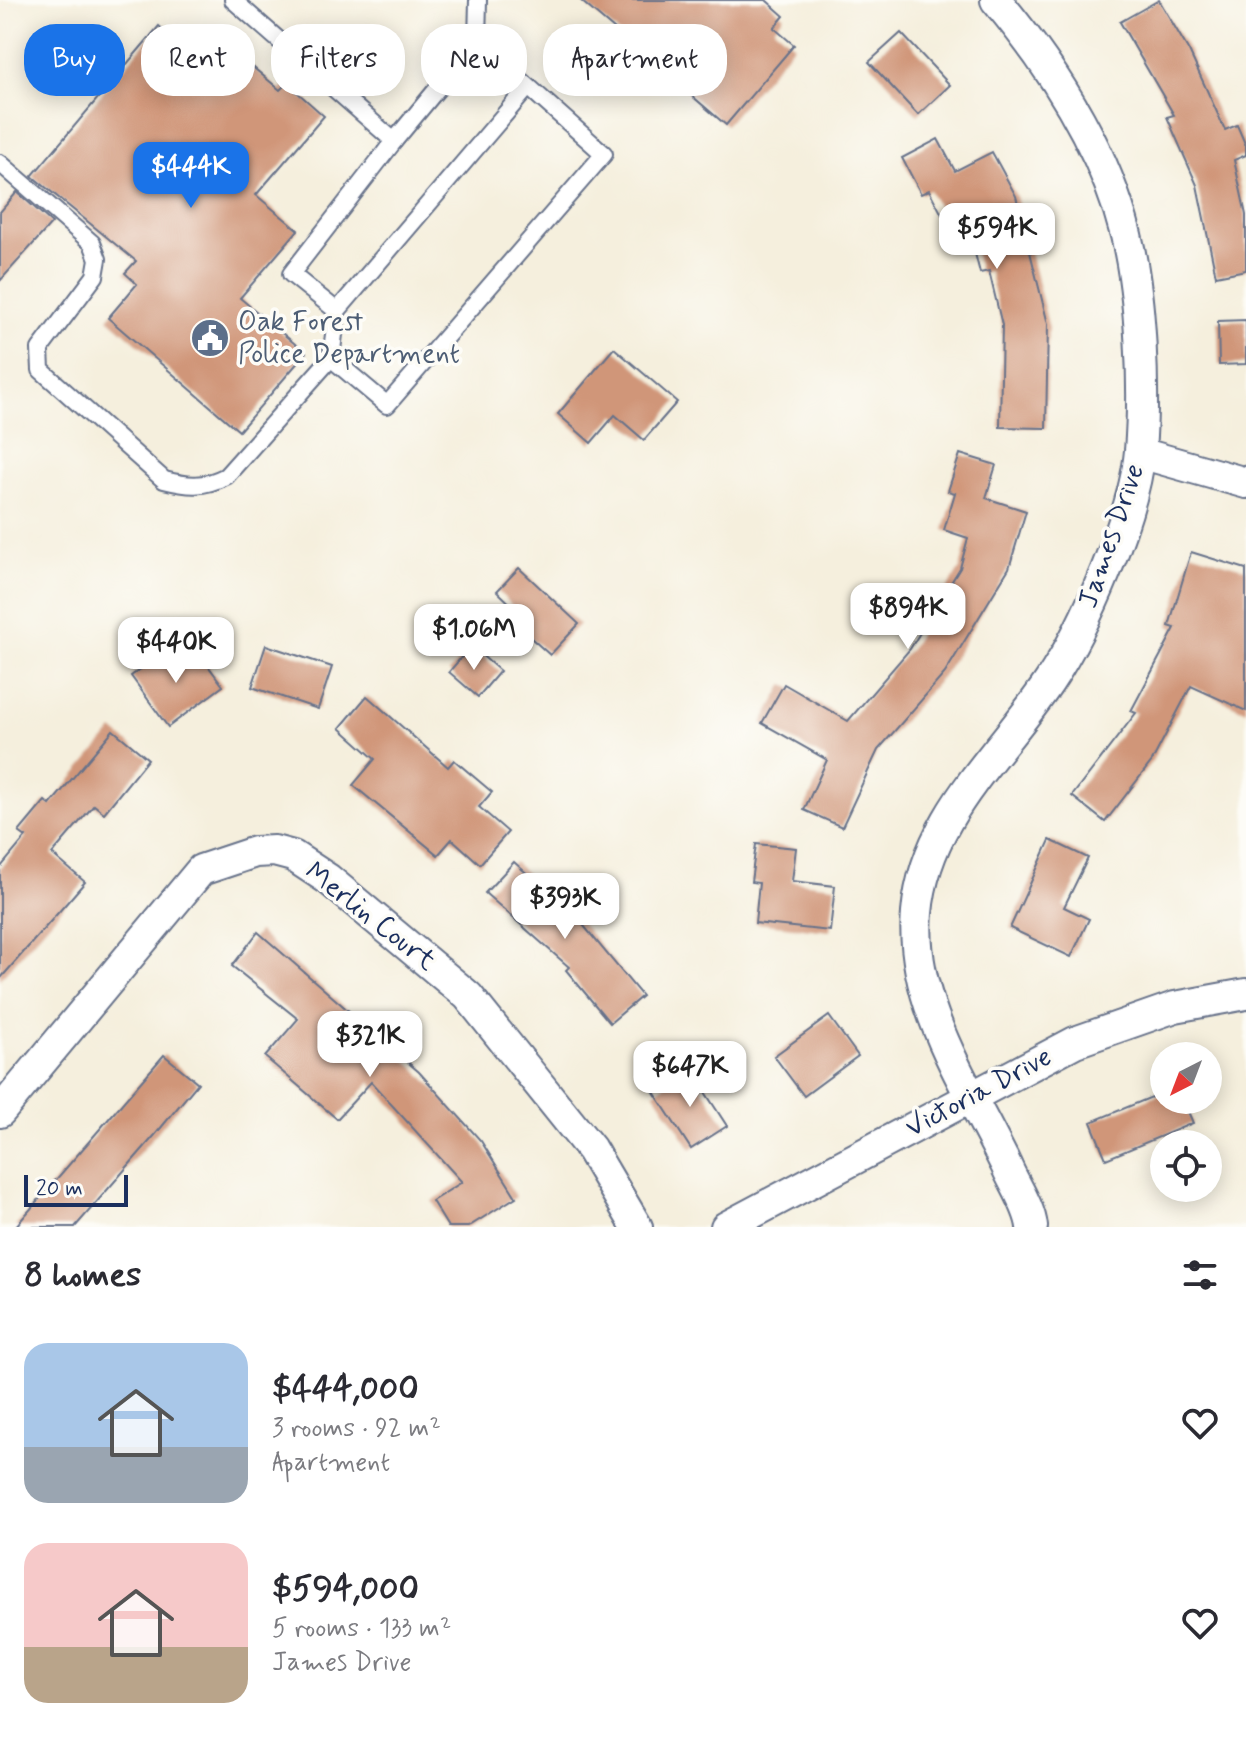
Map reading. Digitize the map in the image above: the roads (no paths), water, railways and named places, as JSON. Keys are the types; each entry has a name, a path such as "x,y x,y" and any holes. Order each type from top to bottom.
{"street":[{"name":"James Drive","path":"996,0 1029,39 1088,133 1126,235 1139,334 1140,453 1107,566 1087,612 1049,681 953,806 921,878 915,946 924,986 943,1037 1032,1227"},
{"path":"1140,453 1246,483"},
{"name":"Merlin Court","path":"0,1112 201,870 255,852 274,851 293,856 328,879 468,996 591,1149 637,1227"},
{"name":"Victoria Drive","path":"726,1227 1075,1042 1175,1007 1246,994"}],"lane":[{"path":"233,0 394,141"},
{"path":"477,24 478,0"},
{"path":"0,163 92,243 98,259 95,276 40,349 41,370 164,480 188,486 207,486 226,476 331,358 337,311 528,87 604,154 387,405 331,358"},
{"path":"337,311 291,274 431,96"}],"place":[{"name":"Oak Forest Police Department","path":"210,338"}]}
